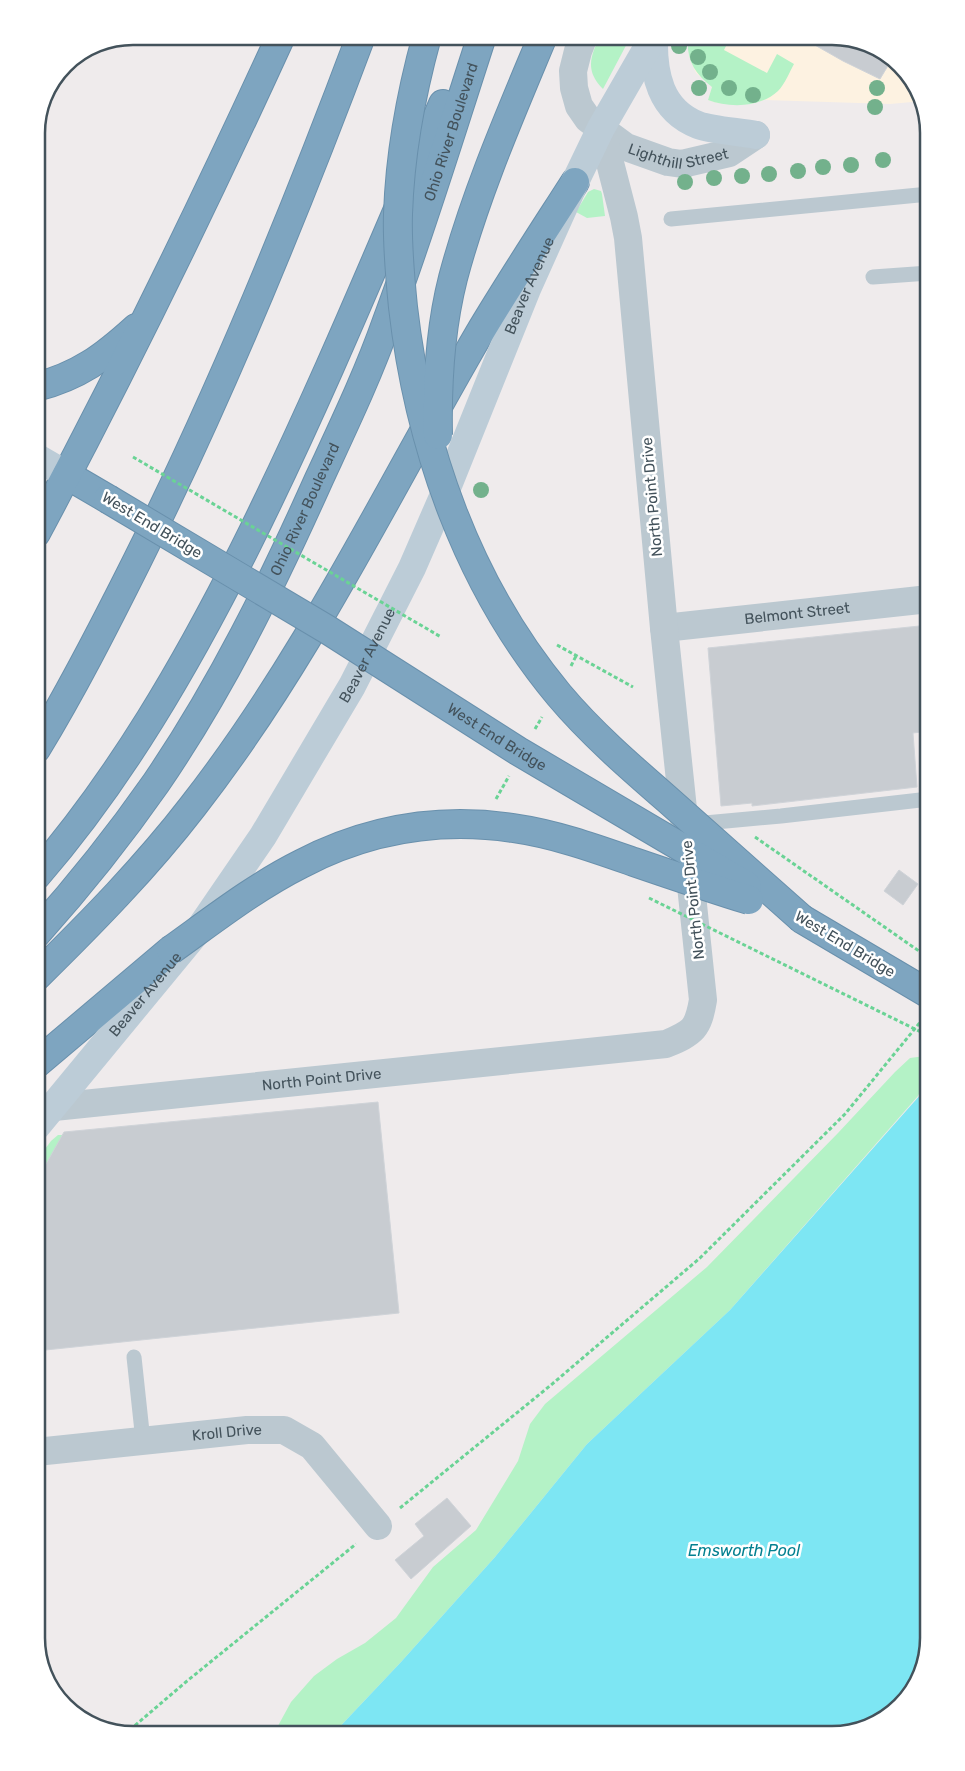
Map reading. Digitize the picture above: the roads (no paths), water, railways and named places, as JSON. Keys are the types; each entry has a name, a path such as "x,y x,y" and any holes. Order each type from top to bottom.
{"highway":[{"path":"45,516 148,316 277,45"},
{"path":"45,735 103,630 203,424 264,285 317,154 358,45"},
{"path":"424,45 418,68 401,169 398,217 400,274 414,381 426,431 461,532 482,578 504,618 558,695 618,756 802,919"},
{"path":"45,865 124,761 175,679 227,584 267,504 324,380 468,45"},
{"name":"Ohio River Boulevard","path":"45,924 110,846 156,783 198,716 261,603 353,406 387,322 479,45"},
{"path":"443,484 438,436 438,399 440,359 453,279 488,172 539,45"},
{"path":"45,968 113,899 153,855 193,806 258,715 313,628 480,332 575,182"},
{"path":"45,384 70,377 95,362 117,346 148,316"},
{"name":"West End Bridge","path":"67,475 328,630 518,751 802,919 920,1003"},
{"path":"45,1038 265,884 301,864 336,848 399,828 429,824 488,825 548,835 582,844 802,919"},
{"path":"45,1056 171,950"}],"main road":[{"name":"Beaver Avenue","path":"45,1118 200,928 263,836 347,694 412,568 527,289 575,182 601,128 649,45"},
{"path":"654,45 653,60 657,80 663,93 682,116 699,126 756,135"},
{"path":"45,462 67,475"}],"street":[{"name":"Lighthill Street","path":"580,45 573,71 574,88 579,106 588,119 626,147 668,162 682,164 729,153 756,135"},
{"name":"North Point Drive","path":"54,1107 666,1044 684,1036 699,1022 704,1000 664,628 628,238 601,128"},
{"name":"Belmont Street","path":"664,628 920,600"},
{"name":"Kroll Drive","path":"45,1451 247,1430 284,1430 312,1446 378,1526"}],"lane":[{"path":"671,218 920,195"},
{"path":"873,277 920,274"},
{"path":"685,825 920,800"},
{"path":"134,1357 143,1441"}],"water":[{"name":"Emsworth Pool","path":"920,1095 920,1638 917,1661 911,1677 898,1696 886,1708 866,1719 850,1724 832,1726 341,1726 495,1557 587,1444 730,1310"}]}
